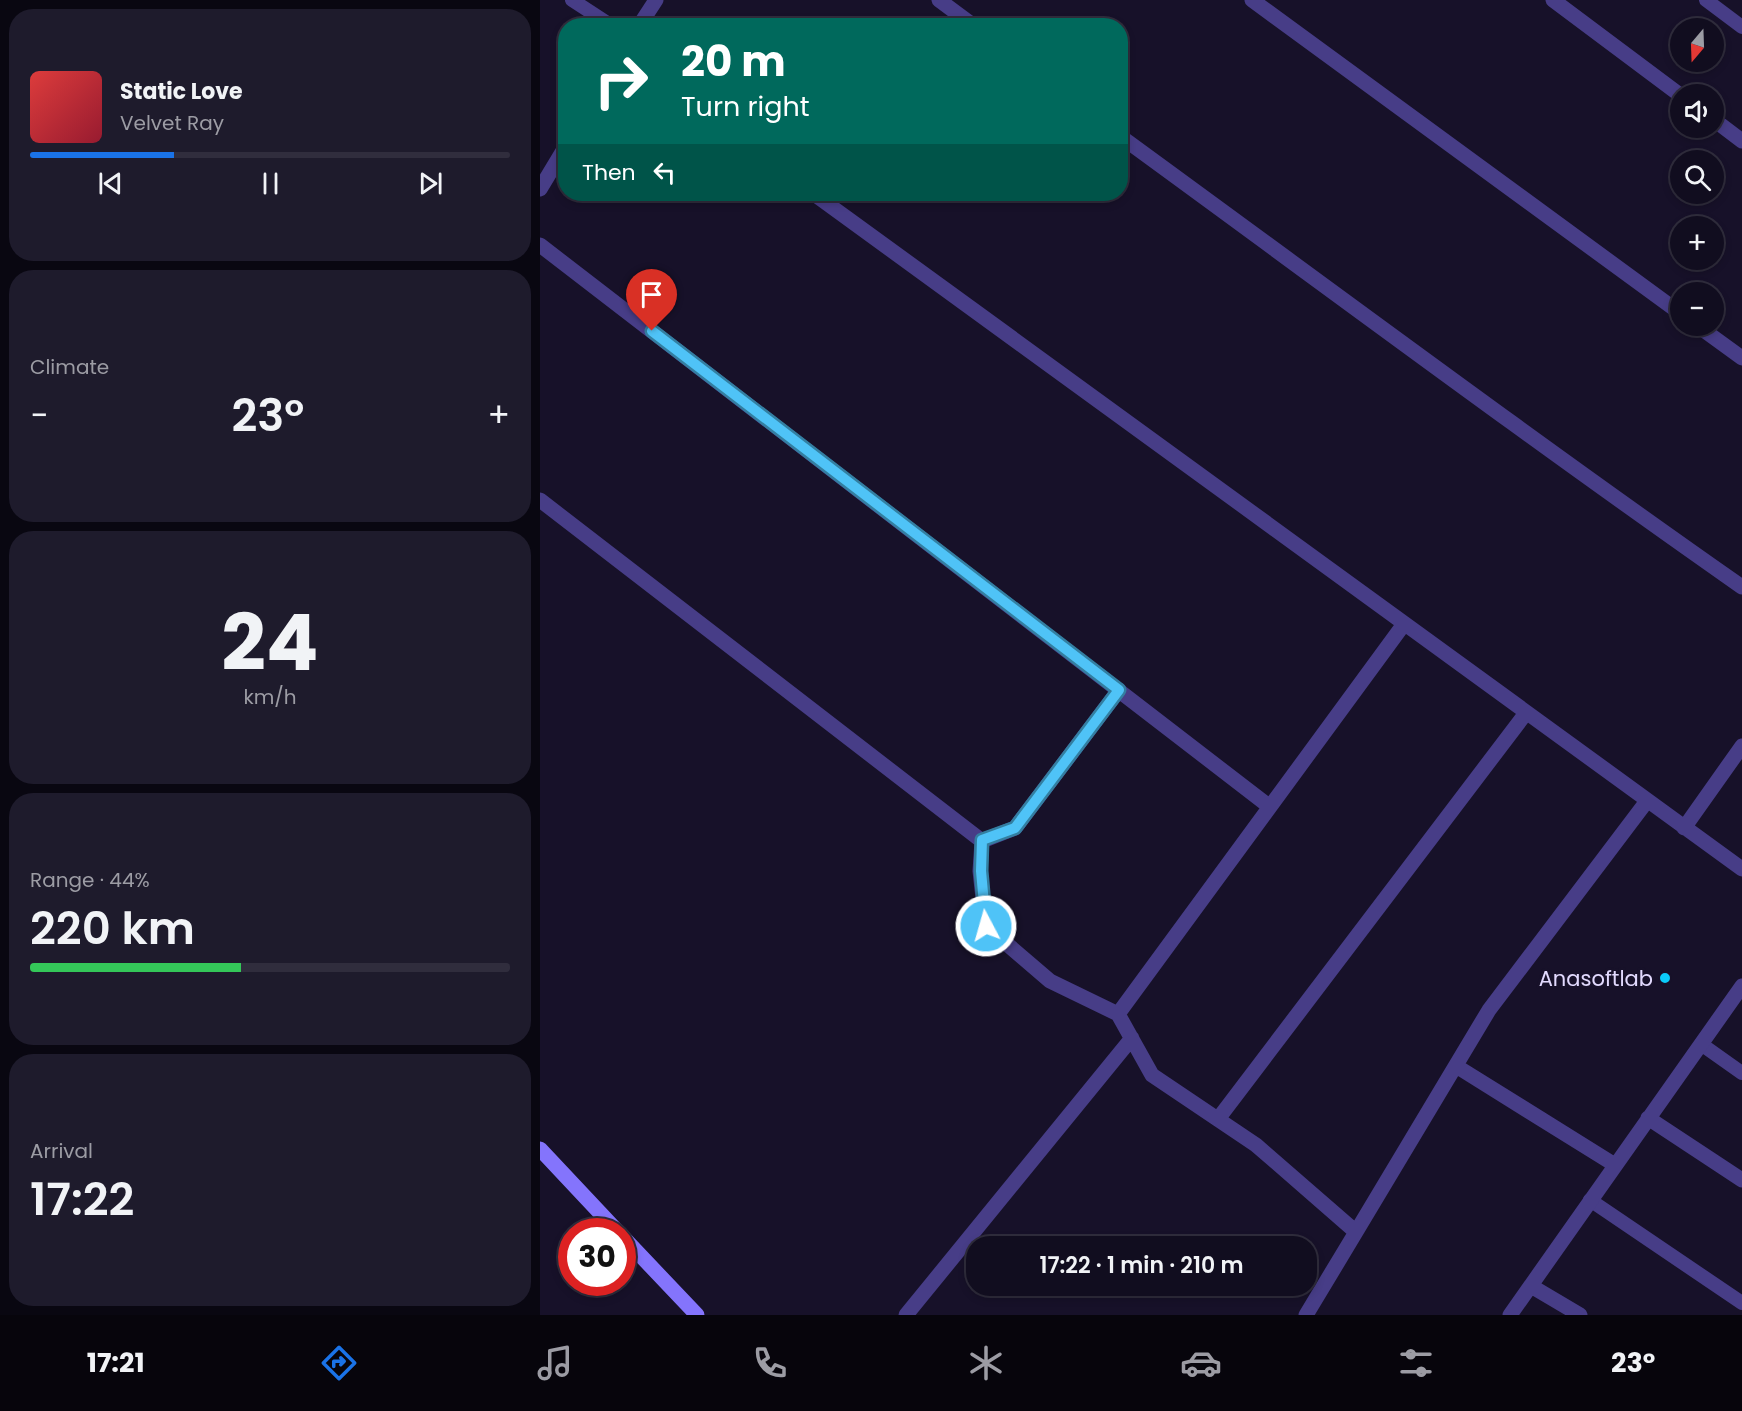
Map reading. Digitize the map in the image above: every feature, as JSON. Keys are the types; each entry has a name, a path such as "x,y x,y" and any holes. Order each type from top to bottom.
{"street":[{"path":"644,18 656,0"},
{"path":"939,0 963,18"},
{"path":"1252,0 1670,306"},
{"path":"1553,0 1670,88"},
{"path":"1724,127 1742,141"},
{"path":"1128,141 1506,420 1742,587"},
{"path":"540,189 558,159"},
{"path":"824,201 1742,869"},
{"path":"540,244 1270,807"},
{"path":"1712,336 1742,358"},
{"path":"540,500 982,840"},
{"path":"1118,1014 1404,624"},
{"path":"982,840 1015,828 1119,690"},
{"path":"1218,1119 1526,713"},
{"path":"1684,828 1742,746"},
{"path":"1306,1315 1489,1010 1647,801"},
{"path":"982,840 981,871 986,926 1050,981 1118,1014 1152,1075 1256,1145 1356,1232"},
{"path":"1510,1315 1742,986"},
{"path":"906,1315 1132,1038"},
{"path":"1456,1066 1615,1165"},
{"path":"1648,1118 1742,1180"},
{"path":"540,1149 605,1218"},
{"path":"636,1251 697,1315"},
{"path":"1531,1286 1580,1315"}],"lane":[{"path":"572,0 600,18"},
{"path":"1706,0 1742,27"},
{"path":"1701,1044 1742,1073"},
{"path":"1590,1200 1742,1303"}],"place":[{"name":"Anasoftlab","path":"1665,978"}],"route":[{"path":"652,331 1119,690 1015,828 982,840 981,871 986,926"}]}
